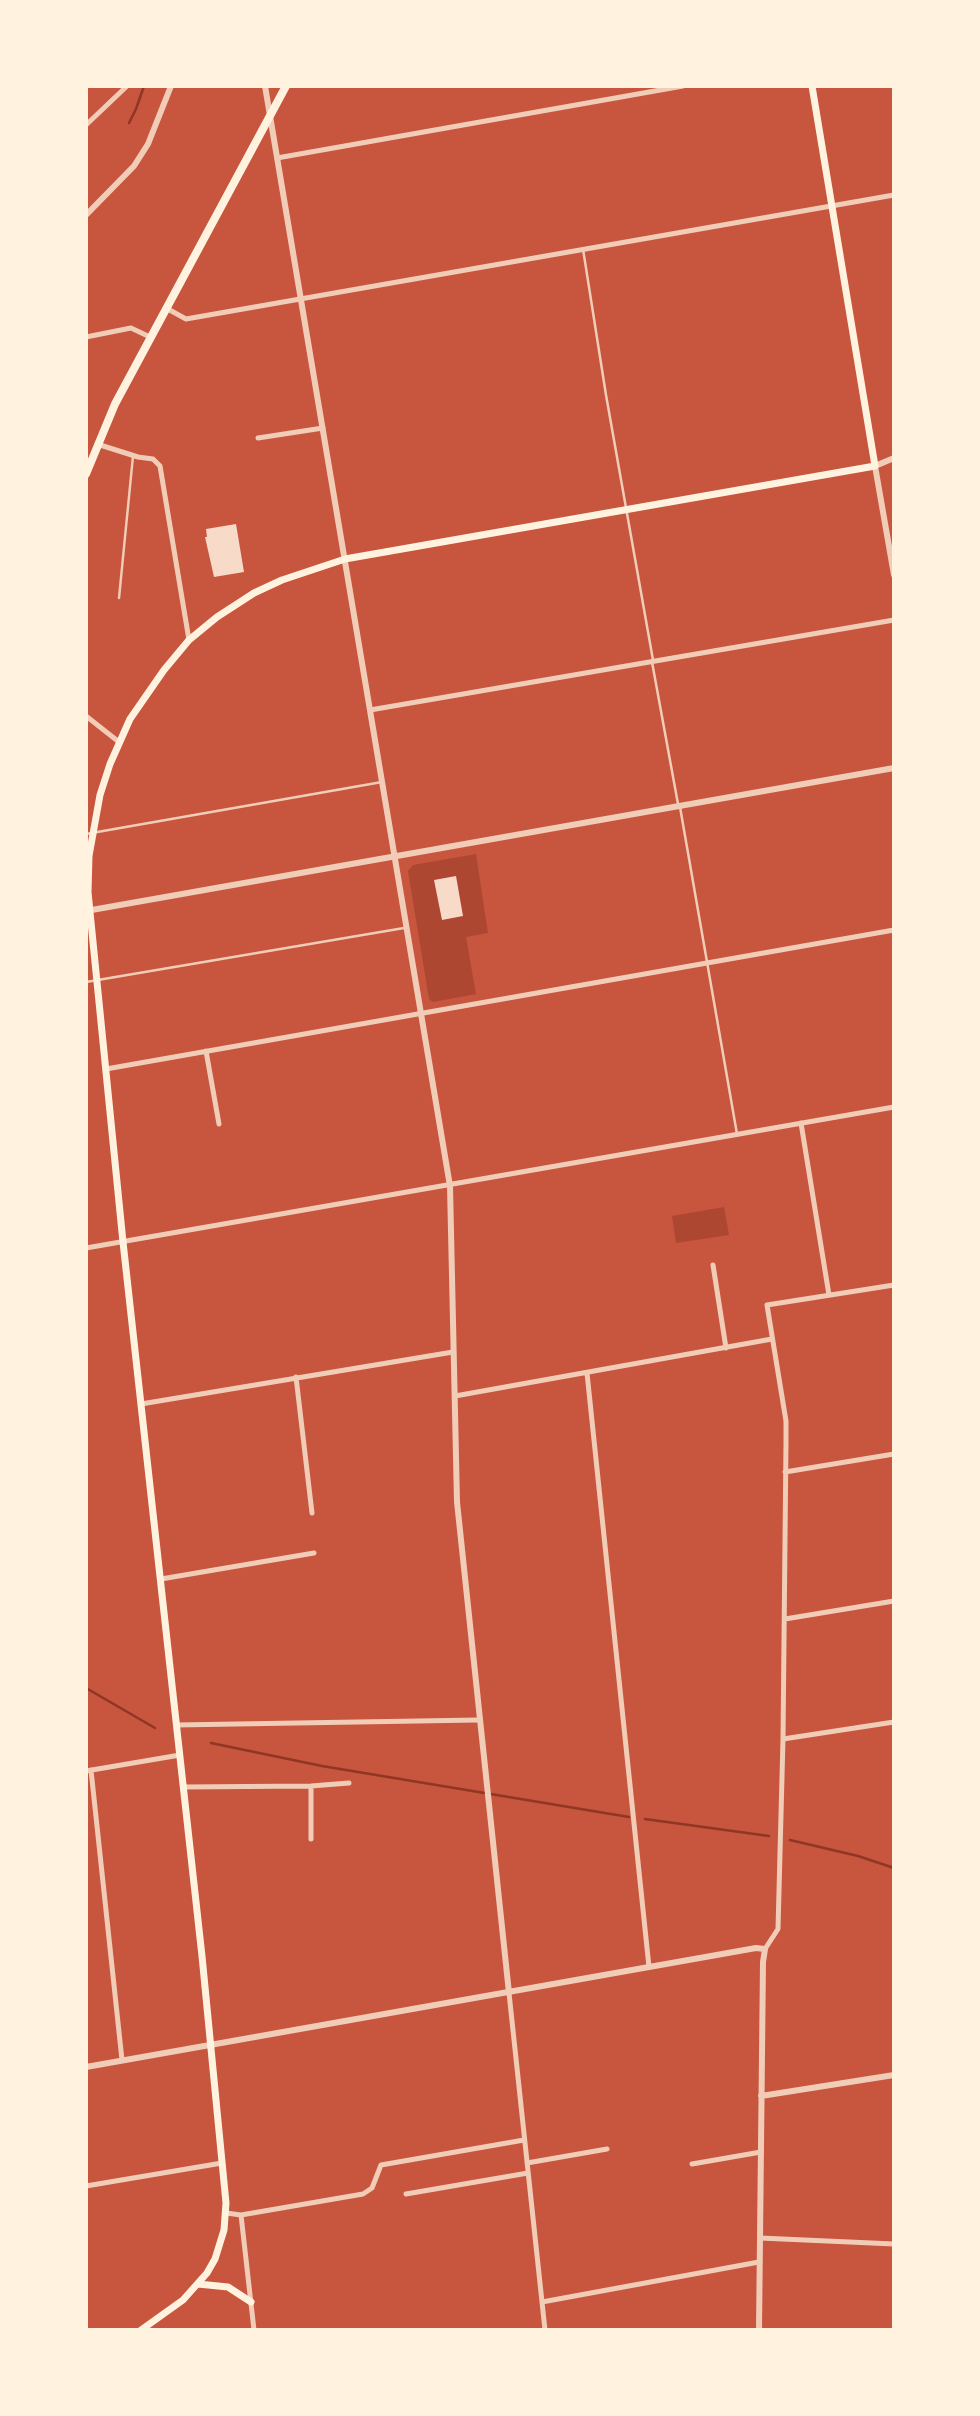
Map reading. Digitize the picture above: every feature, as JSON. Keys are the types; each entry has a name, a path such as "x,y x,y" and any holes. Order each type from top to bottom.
{"main road":[{"path":"86,474 115,404 286,86"},
{"path":"141,2330 177,2304 198,2284 215,2259 226,2213 212,2044 123,1242 98,980 88,910 89,833 100,795 119,742 144,696 189,640 232,606 298,574 345,559 875,466 813,86"},
{"path":"198,2284 228,2287 251,2302"}],"street":[{"path":"86,125 127,86"},
{"path":"86,215 134,166 148,144 171,86"},
{"path":"265,86 450,1186 457,1502 544,2330"},
{"path":"277,158 683,86"},
{"path":"166,308 186,319 894,195"},
{"path":"86,337 131,328 150,337"},
{"path":"258,438 323,428"},
{"path":"97,444 133,456 153,459 160,467 189,640"},
{"path":"894,458 875,466 894,575"},
{"path":"370,710 894,620"},
{"path":"86,716 119,742"},
{"path":"88,910 894,768"},
{"path":"106,1069 894,930"},
{"path":"206,1051 219,1124"},
{"path":"86,1248 894,1107"},
{"path":"801,1123 829,1295"},
{"path":"713,1265 726,1348"},
{"path":"759,2330 763,1962 765,1949 778,1929 785,1619 786,1421 767,1305 894,1284"},
{"path":"455,1396 772,1339"},
{"path":"141,1404 453,1352"},
{"path":"587,1373 649,1967"},
{"path":"296,1377 312,1513"},
{"path":"785,1472 894,1454"},
{"path":"161,1579 314,1553"},
{"path":"785,1619 894,1601"},
{"path":"176,1725 478,1720"},
{"path":"783,1739 894,1722"},
{"path":"122,2060 88,1771 180,1755"},
{"path":"183,1787 311,1787 349,1783"},
{"path":"311,1787 312,1839"},
{"path":"86,2067 756,1948 765,1949"},
{"path":"761,2096 894,2075"},
{"path":"226,2213 241,2215 366,2192 374,2184 381,2165 524,2140"},
{"path":"527,2163 607,2149"},
{"path":"692,2164 761,2152"},
{"path":"86,2186 222,2163"},
{"path":"406,2194 528,2173"},
{"path":"241,2215 254,2330"},
{"path":"760,2238 894,2244"},
{"path":"541,2302 759,2262"}],"lane":[{"path":"583,249 737,1134"},
{"path":"119,598 133,456"},
{"path":"89,833 383,782"},
{"path":"86,982 407,927"}],"shaded area":[{"path":"476,854 488,933 466,937 476,994 433,1002 429,999 408,871 413,865"},
{"path":"724,1207 729,1235 676,1243 672,1216"}],"building":[{"path":"236,524 244,572 214,577 205,537 206,529"},
{"path":"456,876 463,916 442,920 434,880"}],"waterway":[{"path":"129,123 144,86"},
{"path":"86,1688 155,1728"},
{"path":"211,1743 322,1766 629,1817"},
{"path":"645,1819 769,1836"},
{"path":"790,1840 858,1856 894,1868"}]}
